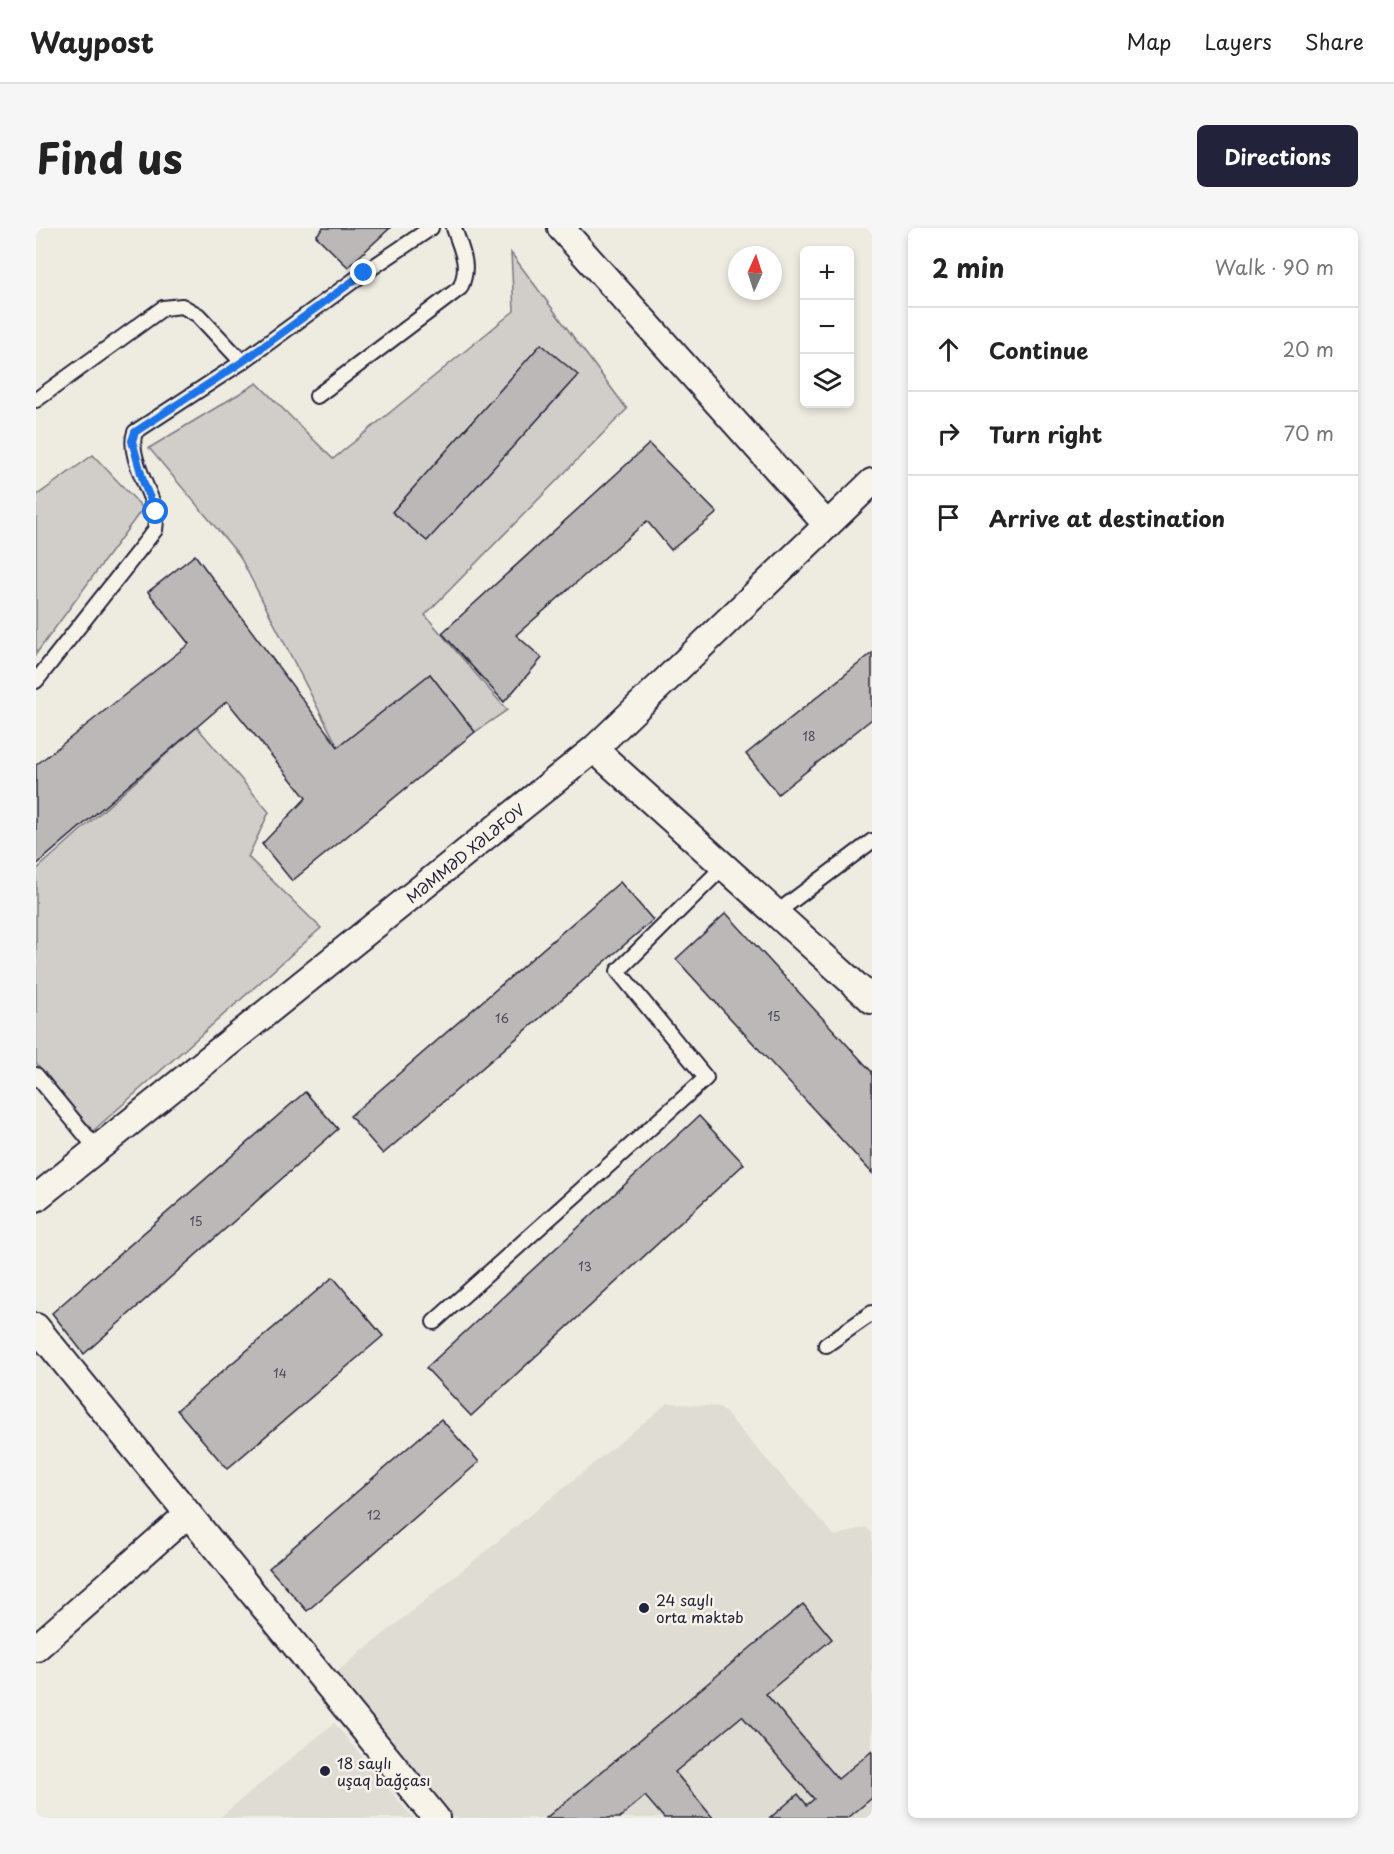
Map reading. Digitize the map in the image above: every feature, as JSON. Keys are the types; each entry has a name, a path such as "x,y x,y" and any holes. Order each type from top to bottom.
{"street":[{"path":"561,228 827,525"},
{"name":"MƏMMƏD XƏLƏFOV","path":"36,1198 594,749 872,482"},
{"path":"594,749 872,1000"},
{"path":"36,1327 436,1818"},
{"path":"36,1648 188,1514"}],"lane":[{"path":"36,681 155,530 156,512 144,484 132,441 135,432 242,362 364,273 431,228"},
{"path":"317,396 460,288 466,276 466,263 454,228"},
{"path":"36,400 163,308 182,306 198,315 242,362"},
{"path":"776,913 872,841"},
{"path":"434,1322 706,1078 618,971 724,866"},
{"path":"36,1075 96,1148"},
{"path":"826,1345 872,1313"}],"shaded area":[{"path":"511,253 627,409 425,615 507,710 475,732 430,674 338,747 239,555 149,448 257,383 333,459 514,311"},
{"path":"93,455 143,508 36,654 36,496"},
{"path":"197,727 269,812 248,857 321,928 93,1131 36,1063 36,870"},
{"name":"24 saylı orta məktəb","path":"668,1403 720,1407 835,1536 866,1527 872,1534 872,1818 442,1818 327,1680"},
{"name":"18 saylı uşaq bağçası","path":"334,1723 413,1818 219,1818"}],"building":[{"path":"323,228 390,228 348,267 316,236"},
{"path":"541,344 578,375 427,541 392,512"},
{"path":"649,444 717,513 671,550 647,521 516,635 542,658 504,702 442,633"},
{"path":"195,555 338,747 430,674 475,732 292,881 262,844 306,798 227,701 36,865 36,765 189,644 148,592"},
{"path":"872,653 872,719 778,794 746,754"},
{"path":"620,882 653,920 383,1154 350,1116"},
{"path":"726,913 872,1072 872,1173 676,959"},
{"path":"305,1092 338,1129 84,1354 52,1313"},
{"path":"699,1116 744,1164 471,1416 426,1368"},
{"path":"333,1277 383,1336 227,1469 177,1410"},
{"path":"441,1419 479,1462 307,1611 269,1568"},
{"path":"803,1604 832,1639 766,1694 838,1779 872,1751 872,1798 848,1818 770,1818 798,1794 807,1805 814,1799 742,1716 675,1772 713,1818 664,1818 645,1796 619,1818 546,1818"}],"place":[{"name":"24 saylı orta məktəb","path":"644,1608"},
{"name":"18 saylı uşaq bağçası","path":"325,1771"}],"route":[{"path":"156,512 144,484 132,441 135,432 242,362 364,273"}]}
